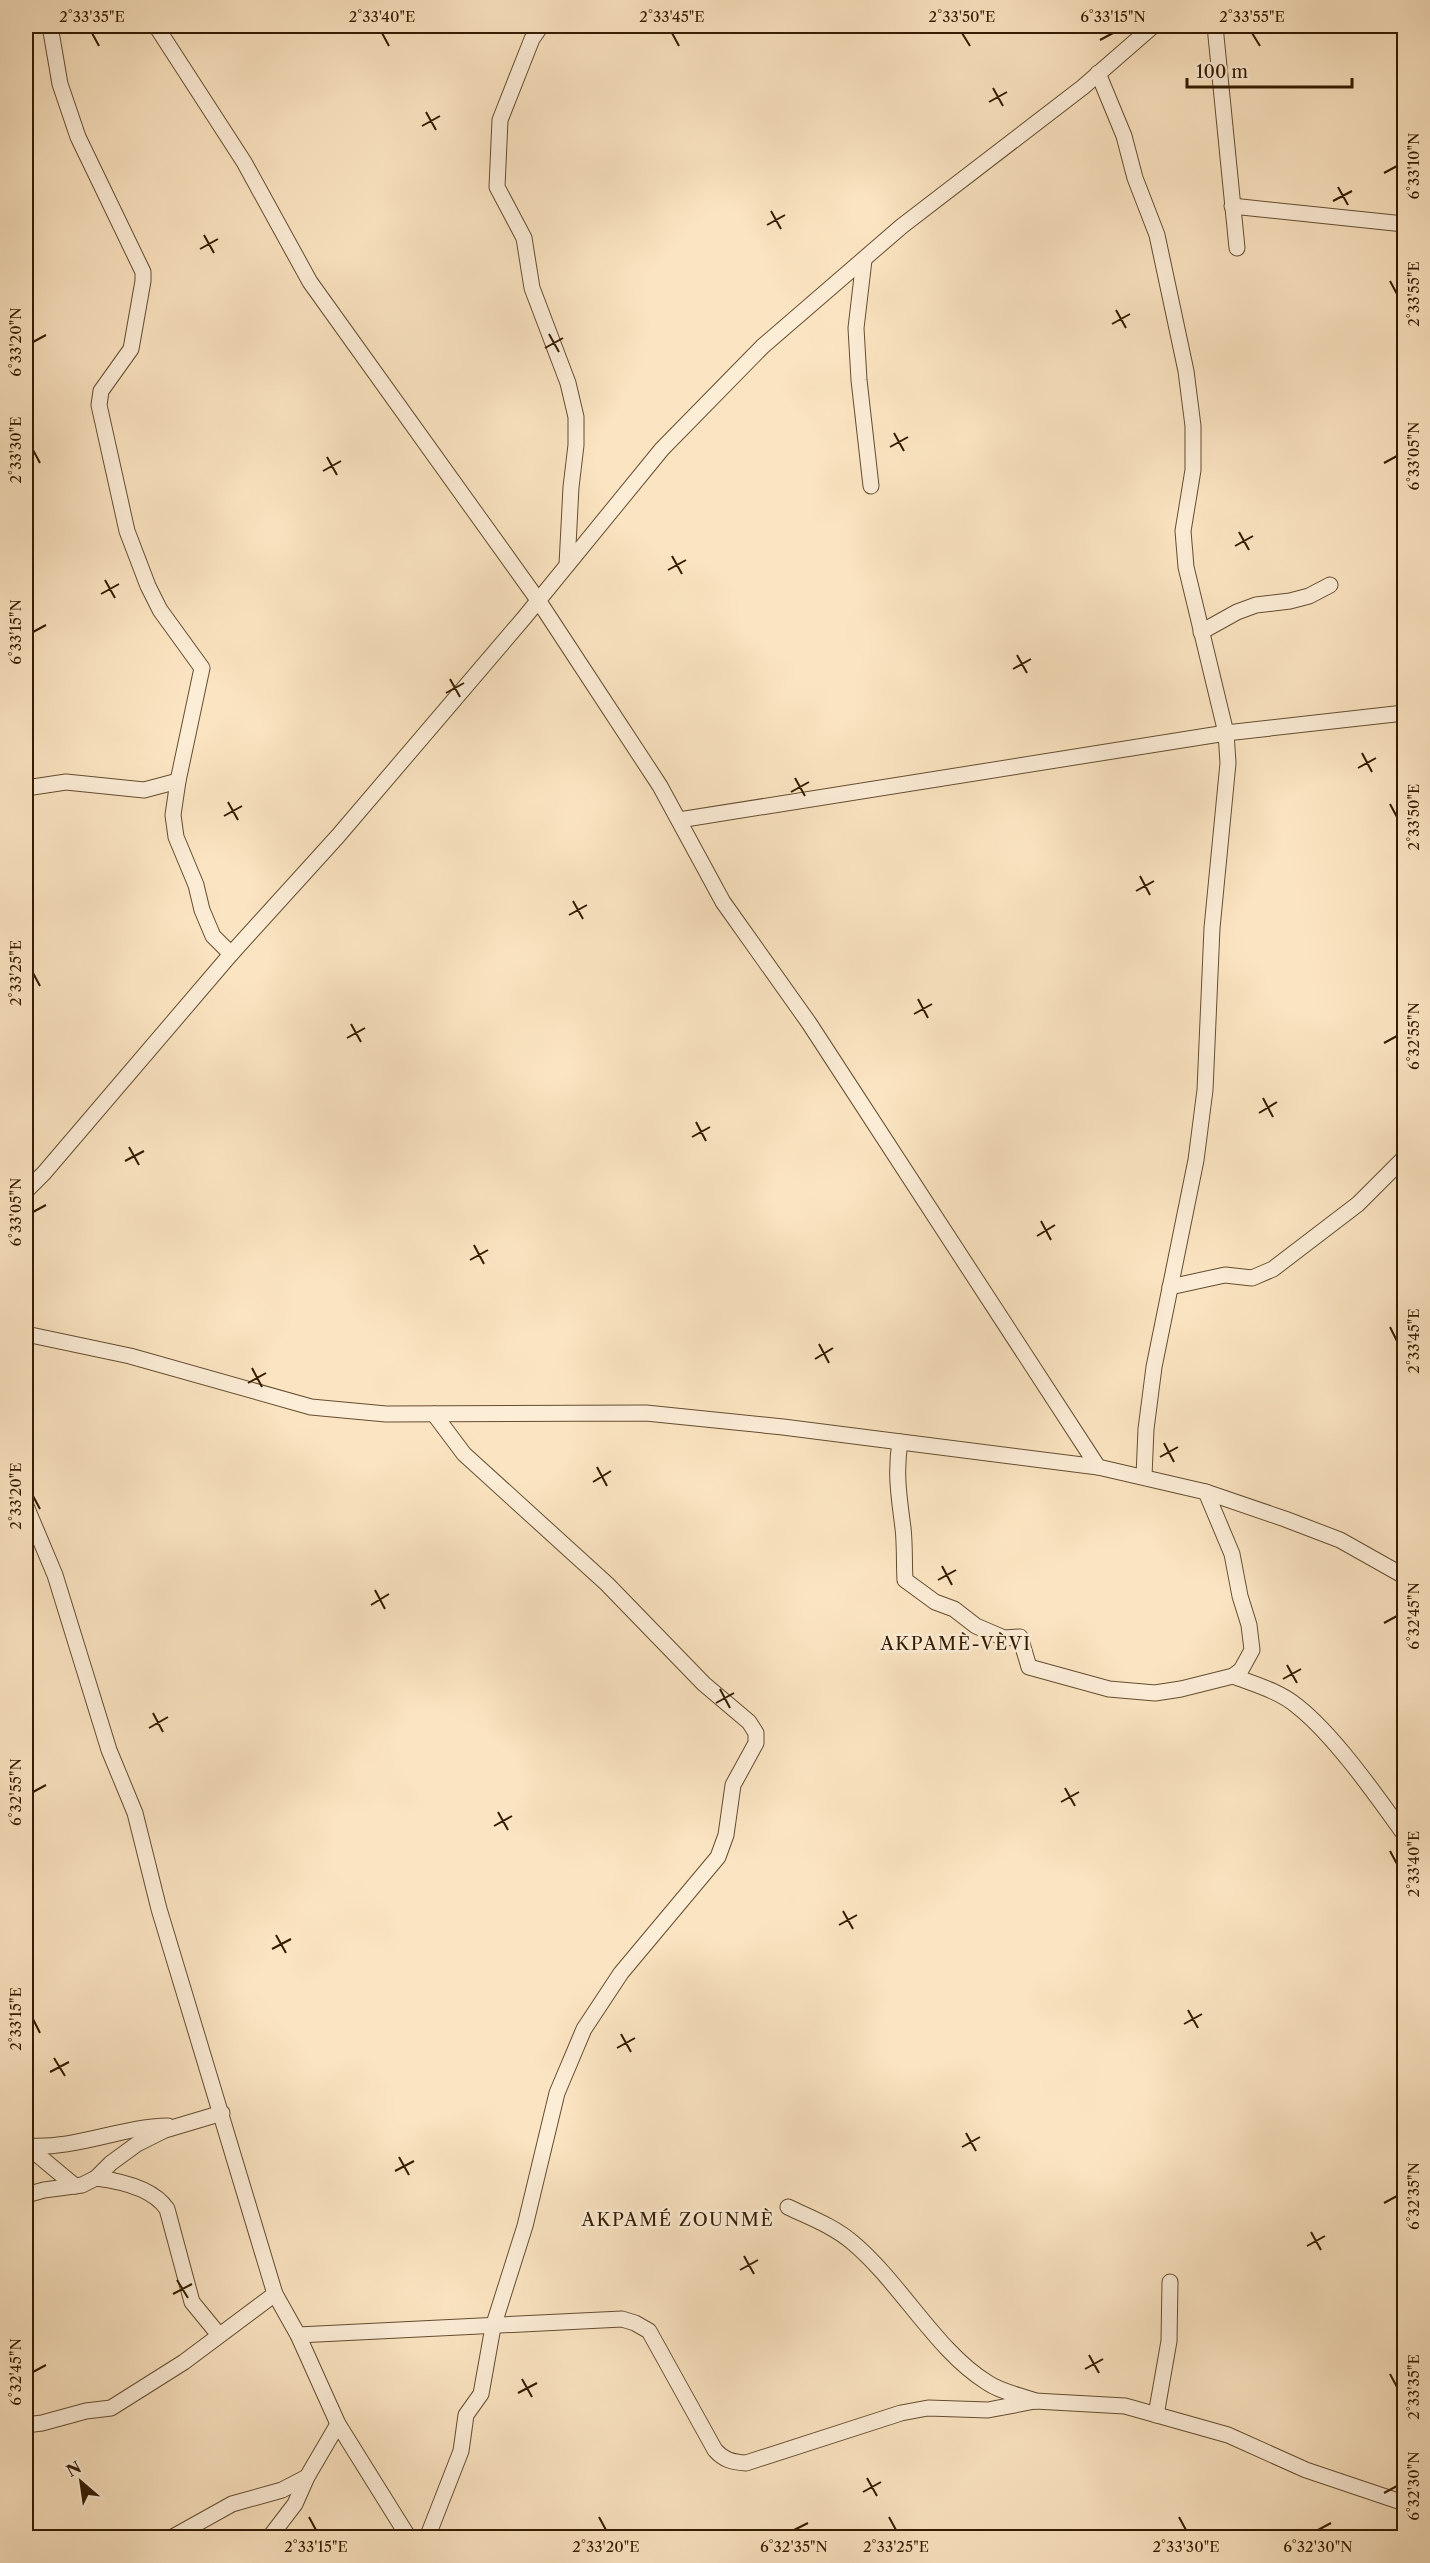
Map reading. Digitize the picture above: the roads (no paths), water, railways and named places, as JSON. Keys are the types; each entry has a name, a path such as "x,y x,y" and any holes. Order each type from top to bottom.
{"street":[{"path":"50,26 60,84 78,137 143,272 131,349 101,392 99,405 128,531 148,586 160,610 202,669 178,781 173,816 176,837 213,936 231,954"},
{"path":"156,26 244,162 310,282 538,600 660,786 723,902 809,1023 1098,1467"},
{"path":"541,26 528,49 500,120 497,188 524,238 532,288 568,383 576,417 567,565"},
{"path":"26,1191 44,1173 231,954 338,836 670,441 763,346 902,226 1098,73 1153,26"},
{"path":"1215,26 1237,248"},
{"path":"1098,73 1124,136 1135,178 1157,236 1184,359 1193,426 1193,470 1183,531 1186,567 1226,733 1228,763 1212,928 1205,1090 1196,1160 1154,1367 1146,1429 1144,1476"},
{"path":"1232,206 1404,224"},
{"path":"864,260 856,328 871,486"},
{"path":"1202,632 1237,612 1256,605 1309,596 1330,585"},
{"path":"679,820 1226,733 1404,713"},
{"path":"26,788 66,782 144,790 178,781"},
{"path":"1170,1287 1216,1276 1252,1278 1273,1269 1358,1204 1404,1158"},
{"path":"26,1334 130,1356 311,1407 386,1414 646,1413 783,1426 1098,1467 1206,1492 1340,1540 1404,1576"},
{"path":"427,2538 461,2451 466,2415 482,2394 493,2326 525,2226 557,2093 584,2029 621,1973 718,1857 726,1834 733,1785 754,1749 756,1733 750,1722 704,1684 607,1584 464,1454 434,1414"},
{"path":"900,1442 897,1459 897,1496 903,1529 905,1580 935,1602 954,1609 976,1626 1004,1638 1020,1637 1029,1667 1098,1686 1155,1692 1181,1689 1233,1676 1241,1670 1247,1660 1252,1650 1252,1640 1232,1554 1206,1492"},
{"path":"26,1506 55,1575 110,1750 135,1813 159,1909 275,2294 298,2335 338,2424 409,2538"},
{"path":"1233,1676 1297,1706 1332,1741 1404,1834"},
{"path":"26,2195 75,2186 96,2178 111,2163 137,2144 177,2126 222,2113"},
{"path":"27,2146 62,2146 150,2127 177,2126"},
{"path":"27,2146 75,2186"},
{"path":"96,2178 116,2181 157,2196 162,2202 167,2210 192,2302 219,2335"},
{"path":"788,2207 837,2230 855,2244 901,2292 961,2363 990,2385 1035,2401"},
{"path":"1156,2415 1169,2341 1170,2282"},
{"path":"26,2425 111,2408 184,2362 275,2294"},
{"path":"298,2335 611,2319 635,2323 649,2331 715,2450 732,2462 746,2463 800,2444 839,2435 910,2411 928,2408 988,2410 1035,2401 1125,2406 1228,2435 1306,2470 1404,2503"},
{"path":"269,2538 295,2504 307,2477 338,2424"},
{"path":"171,2538 232,2504 282,2490 307,2477"}],"district":[{"name":"AKPAMÈ-VÈVI","path":"956,1644"},
{"name":"AKPAMÉ ZOUNMÈ","path":"678,2220"}]}
